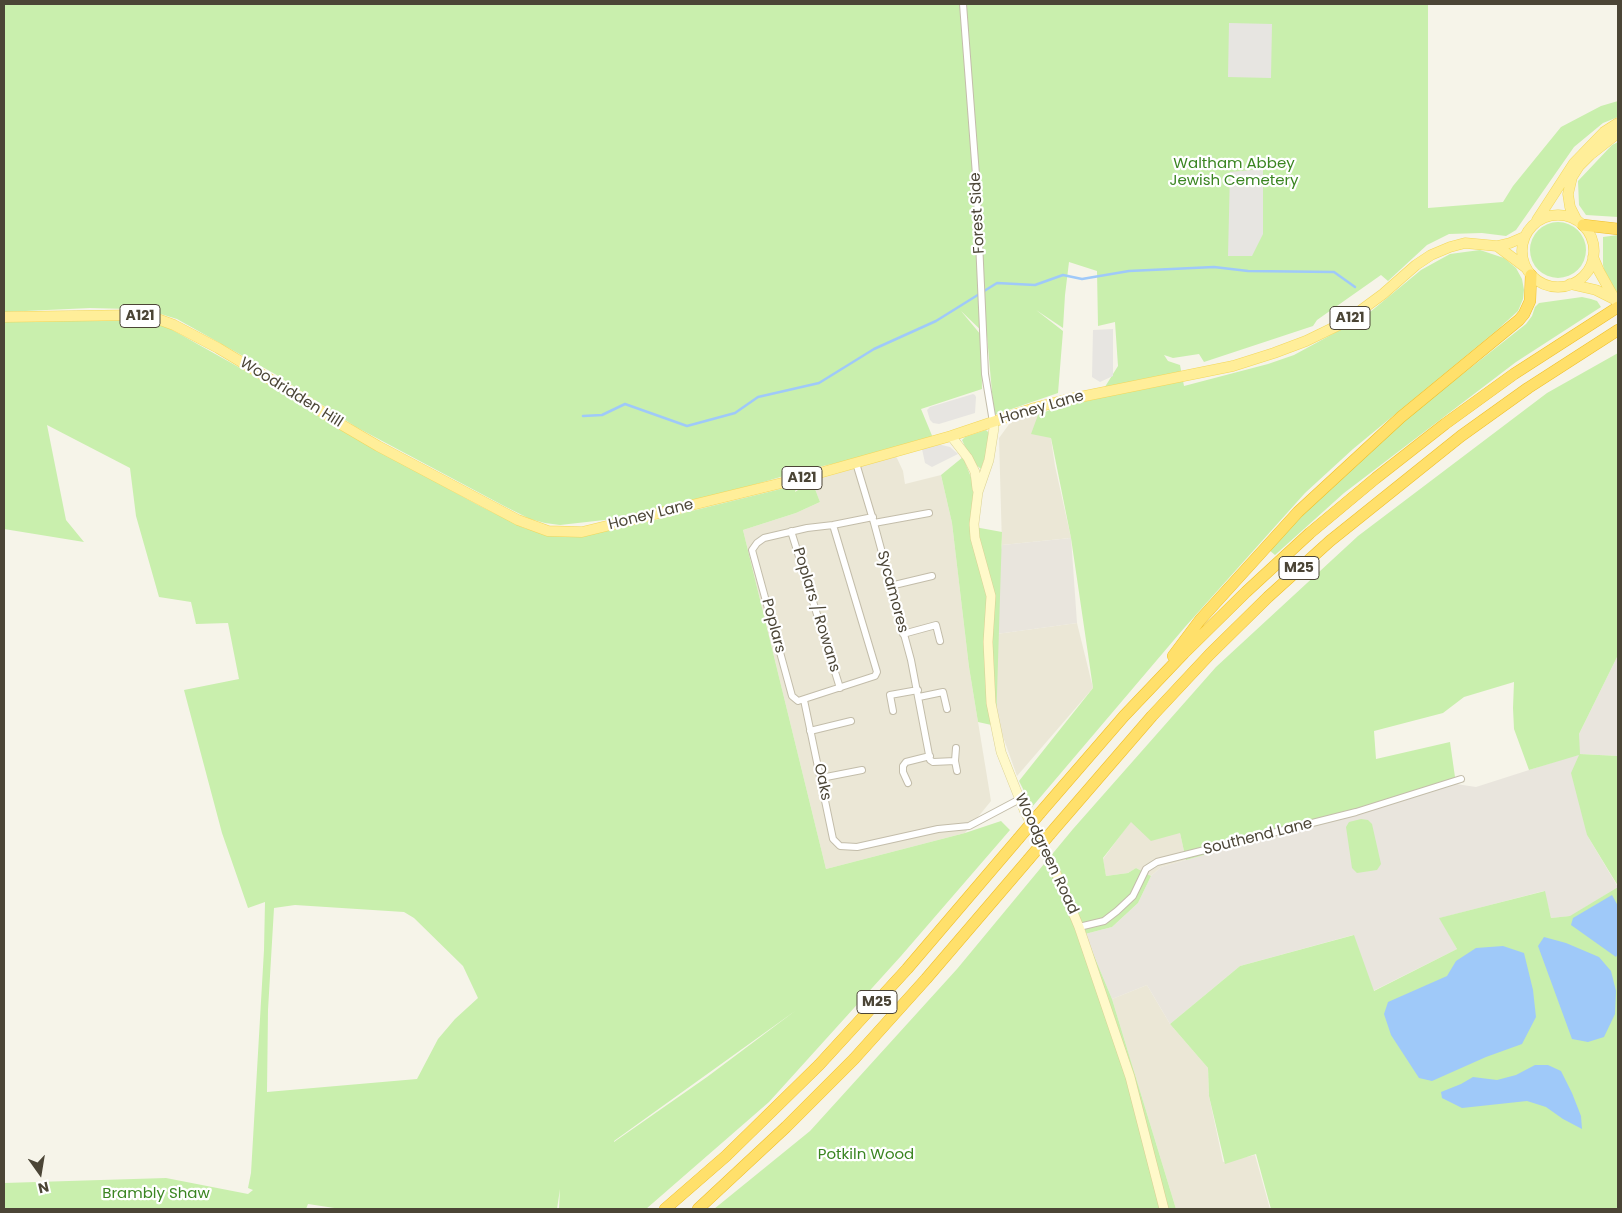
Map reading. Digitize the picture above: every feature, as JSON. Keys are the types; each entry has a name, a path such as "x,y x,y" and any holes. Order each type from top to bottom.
{"highway":[{"path":"1580,222 1618,228"},
{"name":"M25","path":"1154,684 1200,620 1298,512 1401,417 1519,320 1530,301 1528,271"},
{"name":"M25","path":"665,1209 726,1156 820,1065 895,982 1154,684 1246,592 1310,533 1410,450 1472,404 1617,304"},
{"name":"M25","path":"698,1209 786,1127 854,1059 926,979 1179,687 1238,626 1362,514 1461,436 1528,388 1618,330"},
{"name":"M25","path":"1589,348 1618,340"}],"main road":[{"path":"1528,271 1521,250 1524,237 1574,162 1604,132 1618,123"},
{"path":"1617,304 1593,257 1592,238 1570,207 1568,194 1572,177 1579,166 1618,133"},
{"path":"1537,220 1558,214 1580,222"},
{"name":"Honey Lane","path":"564,532 582,532 798,480 951,436 1065,400 1233,366 1306,341 1346,322 1383,294 1416,265 1430,255 1450,246 1465,243 1498,246 1524,237"},
{"path":"1498,246 1542,283 1551,286 1570,284 1585,274 1593,257"},
{"path":"1570,284 1596,290 1617,304"},
{"name":"Woodridden Hill","path":"4,317 118,315 155,318 174,325 218,348 303,399 337,422 419,469 518,520 548,531 564,532"}],"street":[{"name":"Forest Side","path":"963,4 976,175 985,374 992,422"},
{"name":"Woodgreen Road","path":"992,422 994,428 989,460 975,506 975,538 991,596 988,642 991,703 1001,752 1020,799 1059,879 1079,927 1130,1077 1164,1209"},
{"name":"Woodgreen Road","path":"951,436 968,458 975,472 978,492"},
{"name":"Sycamores","path":"856,463 874,520 911,660 930,756"},
{"path":"791,531 814,526 929,514"},
{"path":"804,700 875,676 878,672 833,525"},
{"name":"Poplars / Rowans","path":"791,531 840,688"},
{"name":"Poplars","path":"791,531 764,538 752,550 792,696 798,701 804,700"},
{"path":"890,586 932,576"},
{"path":"903,634 936,625 940,641"},
{"path":"893,711 890,696 943,692 947,709"},
{"name":"Oaks","path":"804,700 833,839 840,846 857,847 938,830 969,826 1020,799"},
{"path":"810,731 851,721"},
{"path":"956,748 955,761 957,771"},
{"path":"908,783 903,772 903,766 906,762 930,756 930,760 933,762 955,761"},
{"path":"821,778 862,770"},
{"name":"Southend Lane","path":"1079,927 1104,921 1117,911 1133,896 1146,870 1157,862 1356,812 1461,779"}],"shaded area":[{"path":"1229,23 1272,24 1271,78 1228,77"},
{"path":"1263,169 1263,234 1252,256 1228,256 1230,172"},
{"path":"1113,329 1113,376 1100,382 1092,377 1093,330"},
{"path":"973,394 976,397 975,413 939,424 933,423 930,420 927,410 930,407"},
{"path":"1047,412 1055,466 1071,538 1002,545 999,438 1010,423 1024,417"},
{"path":"938,444 950,447 958,454 932,467 925,463 922,449"},
{"path":"896,456 903,471 905,484 941,475 952,523 969,667 991,801 965,833 826,869 743,530 796,513 820,502 812,481"},
{"path":"1071,538 1077,623 989,635 991,596 1002,545"},
{"path":"1077,623 1093,688 1017,776 996,717 989,635"},
{"path":"1618,655 1618,756 1580,754 1587,835 1618,887 1571,916 1551,918 1544,891 1440,918 1457,949 1373,991 1353,935 1240,966 1170,1024 1147,985 1112,999 1085,934 1112,927 1138,903 1151,876 1161,867 1456,784 1476,787 1579,754 1579,734"},
{"path":"1131,821 1180,833 1186,860 1161,867 1151,876 1136,868 1128,873 1106,876 1103,859"},
{"path":"1147,985 1170,1024 1208,1068 1209,1096 1223,1162 1255,1155 1270,1209 1176,1209 1112,999"}],"green space":[{"name":"Waltham Abbey Jewish Cemetery","path":"4,4 1428,4 1428,208 1503,202 1513,186 1561,127 1601,106 1618,101 1618,117 1603,123 1574,147 1516,230 1506,236 1482,233 1449,234 1427,245 1388,281 1381,275 1317,320 1313,326 1204,362 1199,354 1173,358 1164,355 1168,361 1180,365 1184,386 1268,364 1294,355 1364,317 1421,270 1450,254 1480,250 1504,258 1516,268 1522,279 1523,299 1518,311 1353,449 1305,493 1185,627 1032,807 1019,781 1093,688 1071,538 1051,438 1031,434 1038,415 1052,409 1098,398 1118,366 1115,322 1098,326 1097,271 1069,262 1063,328 1036,310 1063,331 1058,393 994,415 987,336 961,311 981,335 982,389 921,409 933,438 852,460 808,469 722,494 622,518 560,525 545,523 530,519 506,507 356,427 275,374 177,319 151,311 129,309 90,308 4,312"},
{"path":"1618,142 1618,217 1586,215 1579,205 1578,181 1612,145"},
{"path":"1558,222 1569,224 1578,230 1584,239 1586,250 1584,261 1578,270 1569,276 1558,278 1547,276 1538,270 1532,261 1530,250 1532,239 1538,230 1547,224"},
{"path":"1618,235 1618,295 1615,297 1606,278 1603,265 1603,237"},
{"path":"1582,297 1597,301 1601,307 1516,362 1344,493 1275,555 1269,550 1302,514 1403,421 1526,324 1539,303"},
{"name":"Brambly Shaw","path":"114,317 160,323 292,397 346,433 478,505 524,528 547,534 599,532 797,485 795,492 812,481 820,502 796,513 743,530 826,869 965,833 1001,821 1010,830 901,956 769,1102 646,1209 559,1209 560,1189 557,1209 341,1209 308,1204 306,1209 4,1209 4,1183 166,1178 248,1194 253,1190 248,1188 251,1173 265,902 248,908 222,833 184,690 239,679 228,623 196,624 191,602 159,597 136,516 130,468 47,425 66,520 84,542 4,529 4,321","holes":["295,905 404,912 414,918 463,966 478,998 455,1019 438,1039 417,1079 267,1092 268,1010 274,908","795,1011 707,1077 614,1142 614,1141"]},
{"name":"Potkiln Wood","path":"1618,353 1618,655 1579,734 1580,754 1618,756 1618,886 1587,835 1571,773 1579,755 1529,770 1514,729 1514,682 1464,697 1443,713 1374,731 1376,759 1450,742 1456,784 1186,860 1180,833 1151,841 1131,822 1103,858 1106,876 1128,873 1136,868 1151,876 1138,903 1112,927 1085,934 1112,999 1176,1209 714,1209 810,1131 957,969 1073,829 1216,667 1358,536 1547,393"},
{"path":"986,430 989,437 981,469 975,464 962,440 965,437"},
{"path":"963,457 976,490 969,526 1002,532 996,726 978,722 969,667 952,523 941,475"},
{"path":"1361,819 1368,820 1372,824 1381,864 1377,870 1357,873 1352,868 1346,827 1349,822"},
{"path":"1618,887 1618,1209 1271,1209 1256,1154 1225,1164 1209,1096 1208,1068 1170,1024 1240,966 1354,935 1374,991 1457,949 1439,918 1545,891 1551,918 1570,916"}],"water":[{"path":"1612,895 1618,906 1618,953 1616,957 1571,925 1573,918"},
{"path":"1544,937 1566,943 1599,957 1611,971 1616,991 1615,1014 1604,1037 1588,1042 1572,1039 1538,946"},
{"path":"1503,946 1524,953 1533,990 1536,1017 1522,1044 1486,1057 1432,1081 1419,1078 1391,1035 1384,1014 1388,1002 1447,976 1456,961 1476,948"},
{"path":"1535,1065 1548,1065 1561,1071 1581,1116 1582,1129 1546,1107 1527,1101 1462,1108 1442,1098 1441,1092 1473,1077 1497,1080 1516,1075"}],"waterway":[{"path":"583,416 602,415 625,404 687,426 735,413 758,397 819,383 874,349 936,321 997,283 1035,285 1063,275 1082,279 1129,271 1214,267 1248,271 1334,272 1355,287"}]}
